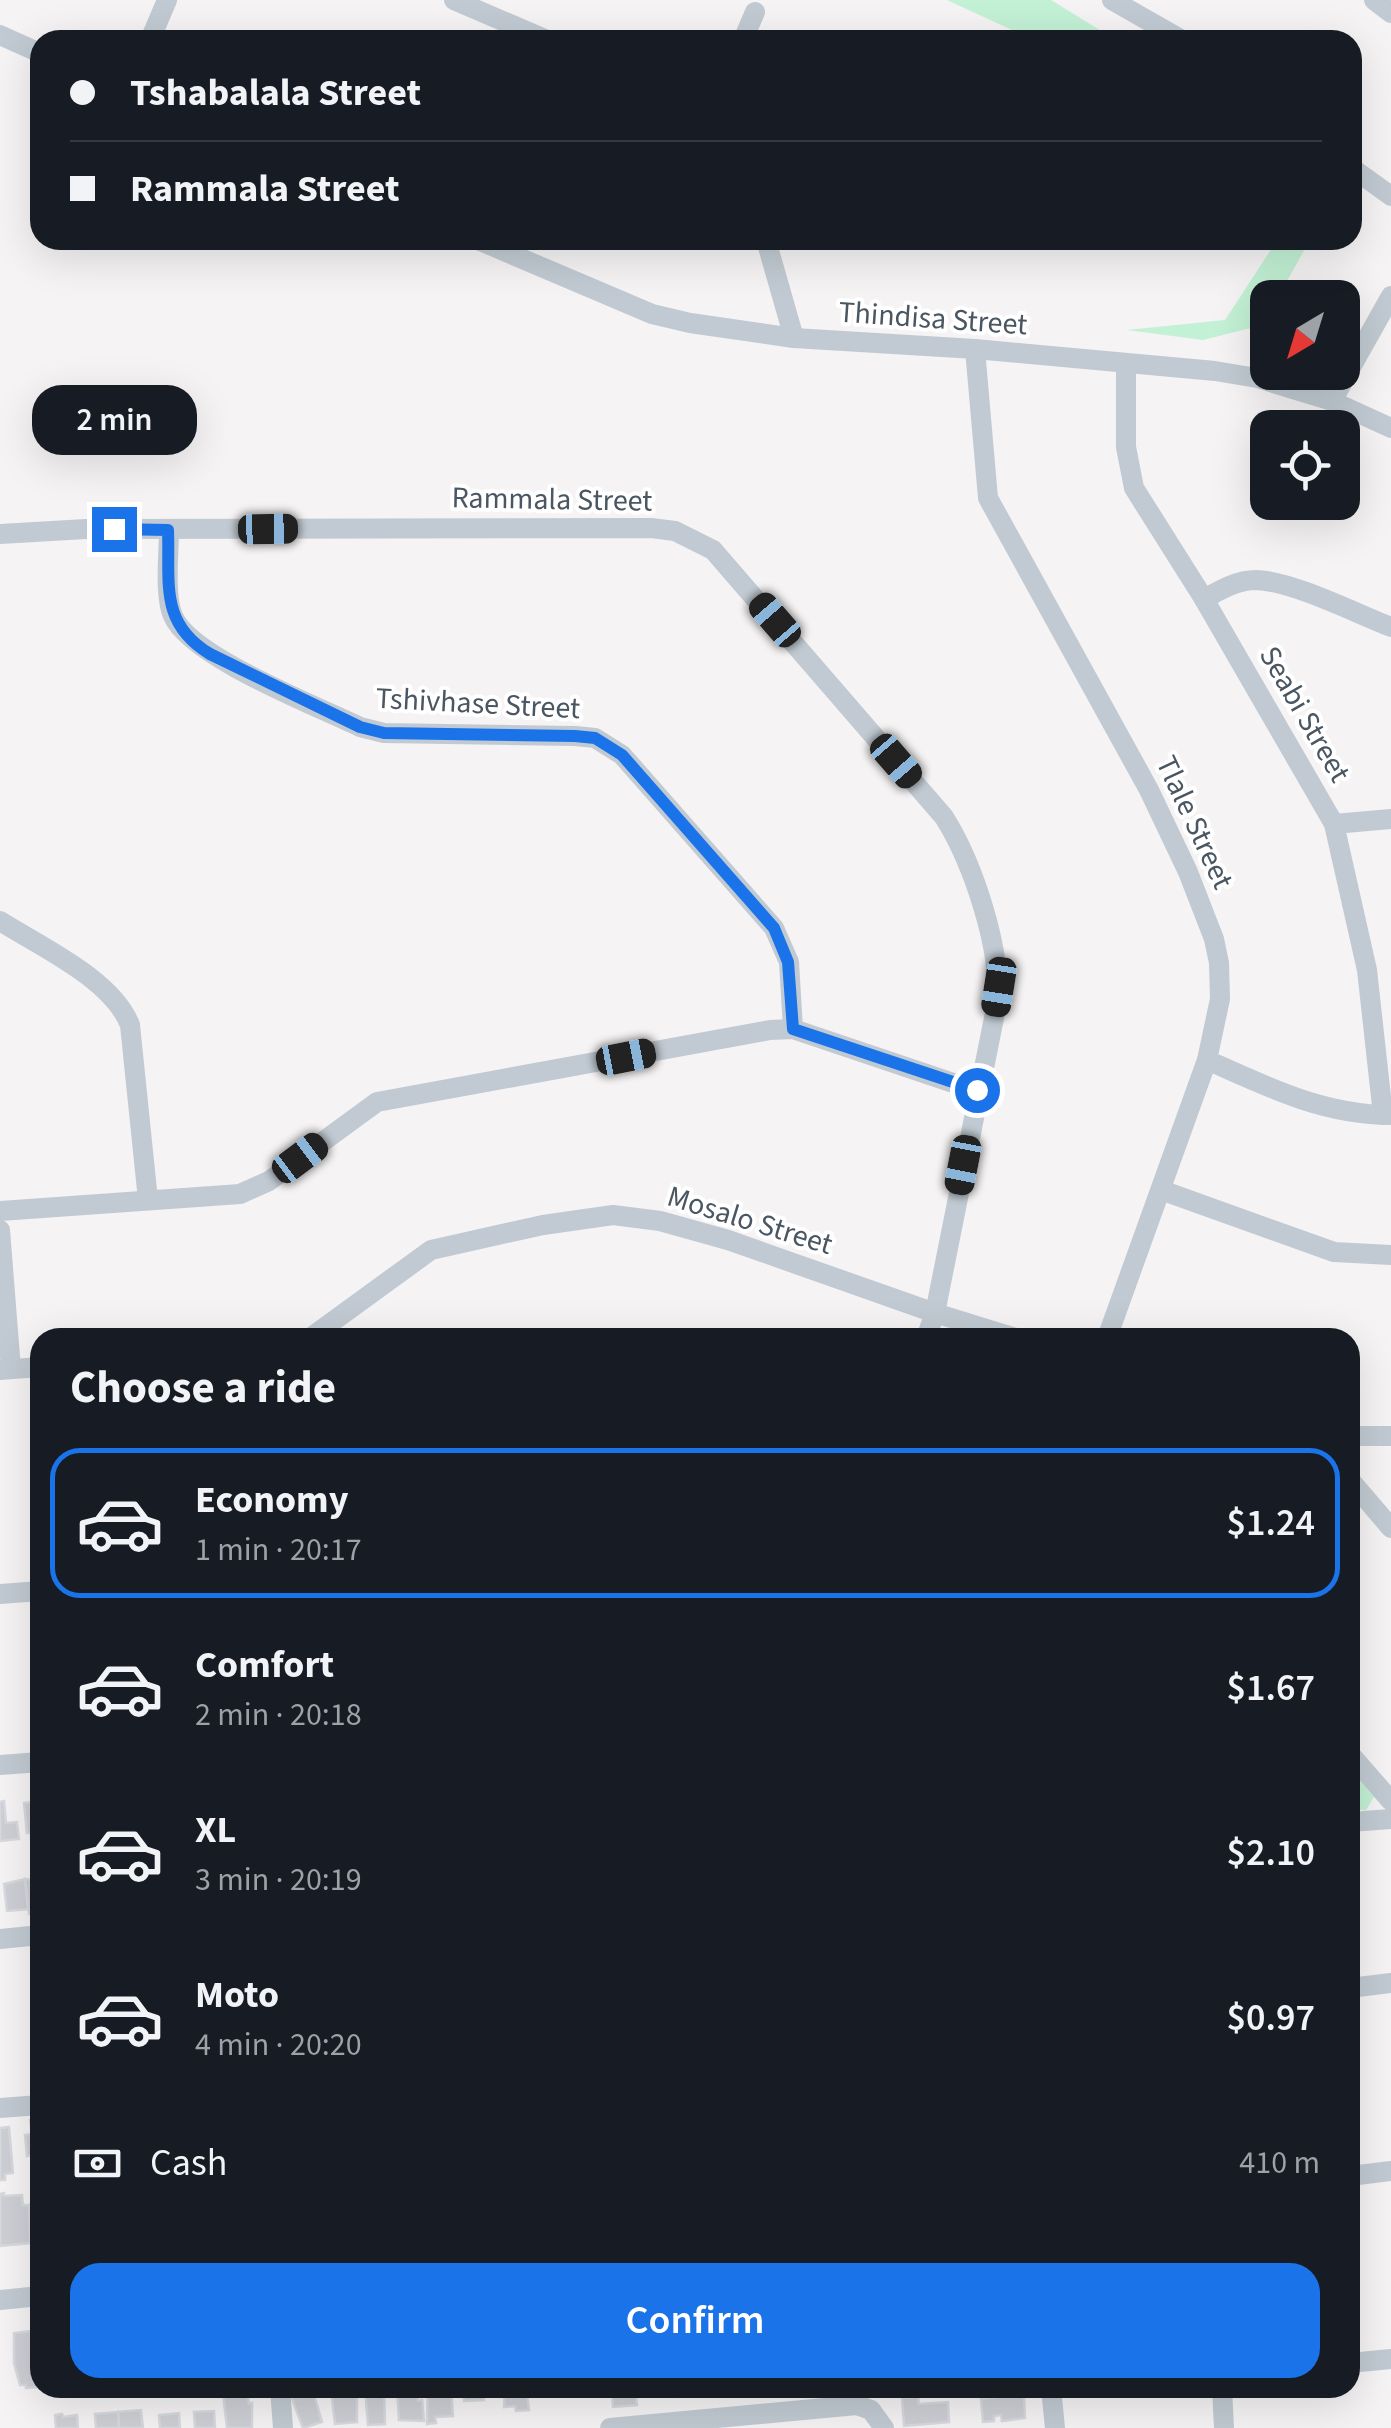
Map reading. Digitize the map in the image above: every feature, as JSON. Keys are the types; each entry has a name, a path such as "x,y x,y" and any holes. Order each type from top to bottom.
{"street":[{"path":"154,30 167,0"},
{"path":"454,0 524,30"},
{"path":"1112,0 1164,30"},
{"path":"1374,0 1391,12"},
{"path":"747,30 755,12"},
{"path":"0,35 30,48"},
{"path":"1362,175 1391,196"},
{"name":"Thindisa Street","path":"502,250 652,314 690,323 794,338 975,349 1257,378 1332,402 1391,428"},
{"path":"769,250 794,338"},
{"path":"1332,402 1391,296"},
{"name":"Tlale Street","path":"975,349 984,484 992,508 1149,790 1214,939 1220,999 1206,1060 1111,1328"},
{"name":"Seabi Street","path":"1126,365 1126,447 1134,488 1204,599 1334,824 1367,970 1387,1115"},
{"name":"Rammala Street","path":"0,534 45,529 650,528 675,531 713,550 944,817 961,844 998,971 996,1008 929,1328"},
{"name":"Tshivhase Street","path":"168,530 170,609 181,631 210,654 360,727 384,733 575,736 595,738 608,745 628,762 774,928 788,962 793,1029"},
{"path":"1204,599 1230,585 1255,580 1305,593 1391,627"},
{"path":"1334,824 1391,819"},
{"path":"0,921 106,989 124,1012 130,1025 148,1200"},
{"path":"1367,970 1391,969"},
{"path":"0,1211 226,1197 253,1190 360,1111 395,1096 551,1072 739,1034 793,1029 977,1090"},
{"path":"1206,1060 1332,1110 1387,1115"},
{"path":"1161,1190 1334,1252 1391,1255"},
{"name":"Mosalo Street","path":"324,1328 431,1250 543,1225 612,1215 660,1221 728,1240 983,1328"},
{"path":"0,1230 5,1369 30,1367"},
{"path":"1360,1436 1391,1436"},
{"path":"1360,1492 1391,1528"},
{"path":"0,1594 30,1591"},
{"path":"0,1764 30,1762"},
{"path":"1360,1765 1391,1801"},
{"path":"1360,1821 1391,1819"},
{"path":"0,1938 30,1936"},
{"path":"1360,1987 1391,1983"},
{"path":"0,2108 30,2106"},
{"path":"1360,2175 1391,2172"},
{"path":"0,2300 30,2297"},
{"path":"1360,2362 1391,2359"},
{"path":"281,2398 284,2428"},
{"path":"1053,2398 1055,2428"},
{"path":"1222,2398 1224,2428"},
{"path":"610,2428 857,2405 871,2410 884,2428"}],"green space":[{"path":"947,0 1051,0 1100,30 1012,30"},
{"path":"1271,250 1304,250 1288,280 1251,280"},
{"path":"1250,282 1250,328 1203,340 1127,330 1225,320"},
{"path":"1360,1781 1374,1797 1366,1810 1360,1810"}],"building":[{"path":"4,1801 6,1823 17,1822 19,1839 0,1841 0,1802"},
{"path":"30,1802 30,1833 27,1833 24,1803"},
{"path":"25,1879 28,1909 7,1911 4,1884"},
{"path":"25,1879 30,1880 29,1914"},
{"path":"9,2127 13,2173 0,2180 0,2128"},
{"path":"30,2134 27,2156 25,2135"},
{"path":"0,2194 22,2195 23,2205 29,2205 30,2243 0,2246"},
{"path":"30,2331 30,2388 20,2385 14,2363 14,2333"},
{"path":"224,2398 248,2398 252,2403 252,2428 227,2428"},
{"path":"292,2398 315,2398 322,2422 303,2428"},
{"path":"332,2398 357,2398 357,2422 335,2424"},
{"path":"366,2398 384,2398 385,2424 368,2425"},
{"path":"398,2398 422,2400 424,2421 399,2420"},
{"path":"428,2398 452,2398 453,2416 435,2417 436,2423 427,2424"},
{"path":"504,2398 527,2398 529,2410 516,2411 515,2406 504,2407"},
{"path":"613,2398 636,2398 637,2405 613,2407"},
{"path":"902,2398 918,2398 919,2404 948,2402 949,2422 904,2426"},
{"path":"1024,2398 1025,2418 1002,2421 1001,2415 994,2416 994,2421 983,2422 981,2399"},
{"path":"141,2410 143,2428 119,2428 118,2412"},
{"path":"214,2411 215,2428 195,2428 194,2412"},
{"path":"118,2412 119,2428 96,2428 95,2414"},
{"path":"179,2413 180,2428 160,2428 159,2415"},
{"path":"55,2415 77,2415 78,2428 56,2428"}],"route":[{"path":"114,529 168,530 170,609 181,631 200,648 360,727 384,733 575,736 595,738 608,745 622,755 774,928 788,962 793,1029 977,1090"}]}
